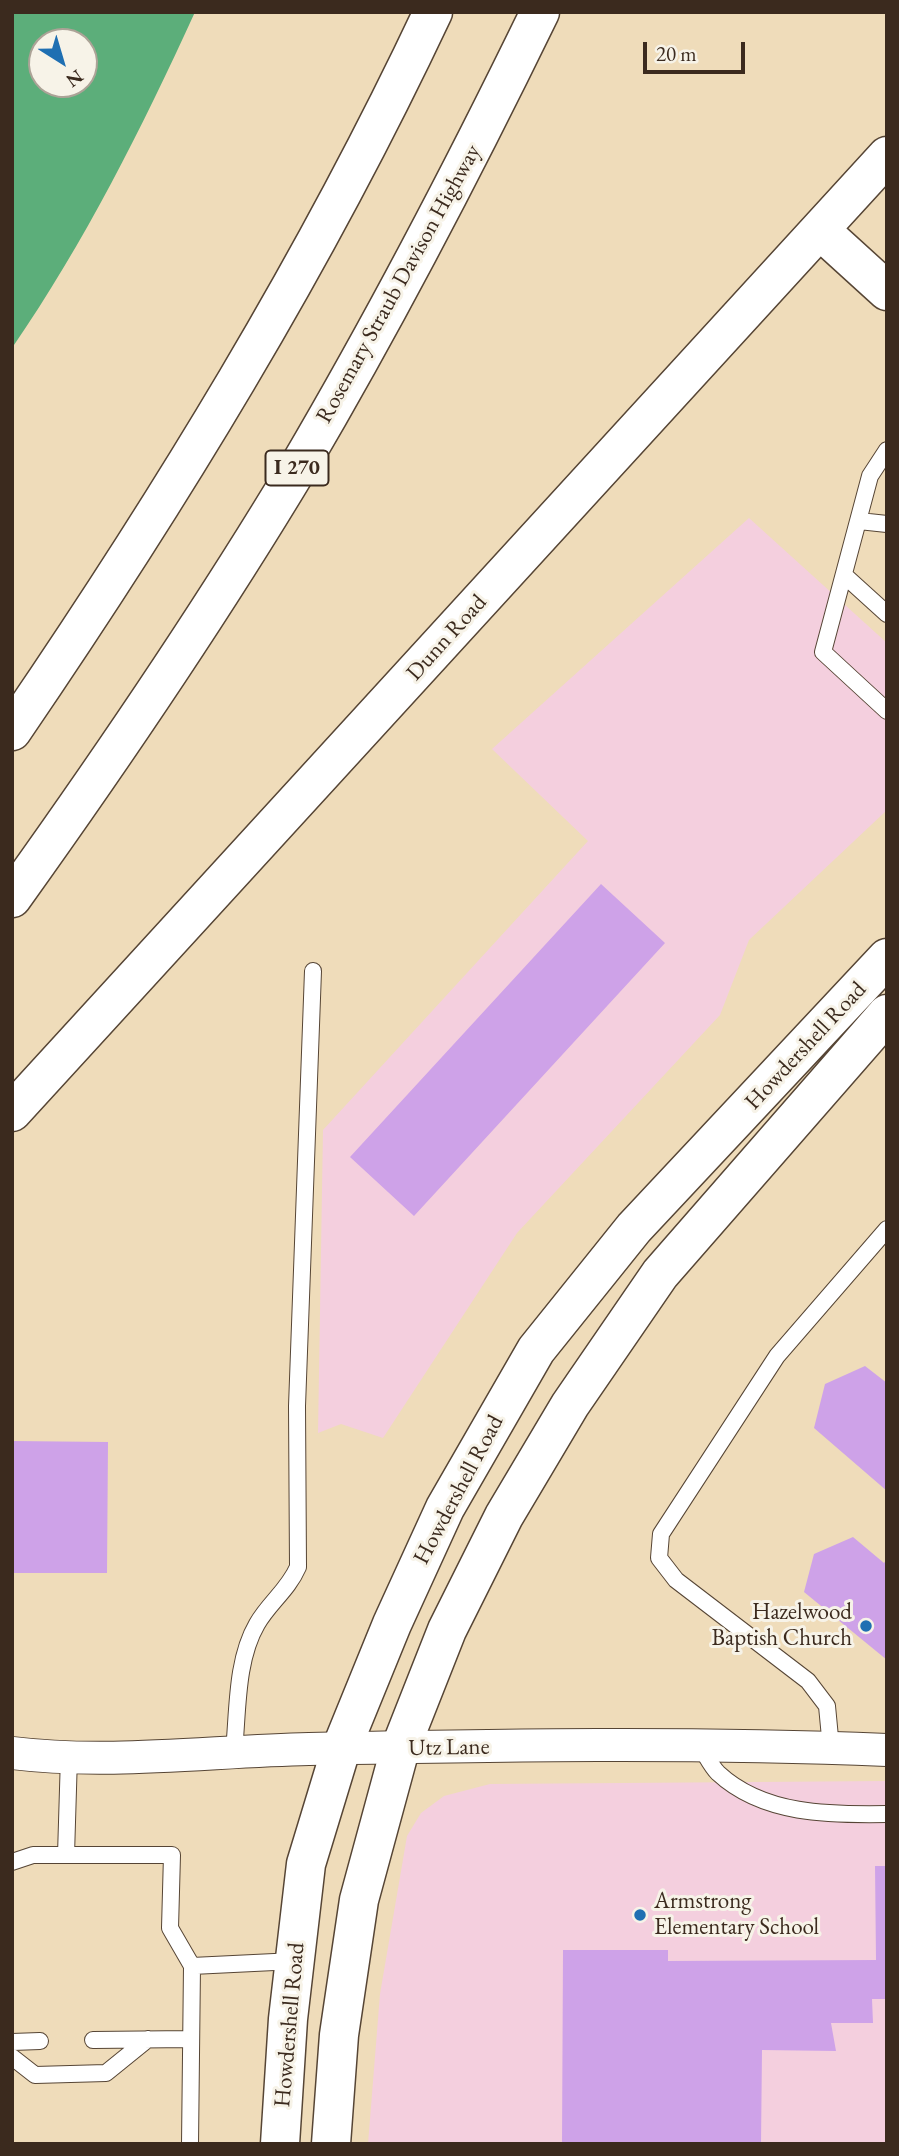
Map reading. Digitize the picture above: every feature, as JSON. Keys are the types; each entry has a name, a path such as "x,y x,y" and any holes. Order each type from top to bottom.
{"main road":[{"path":"12,731 86,625 217,417 337,205 433,12"},
{"name":"Rosemary Straub Davison Highway","path":"12,898 96,781 193,635 299,466 410,269 540,12"},
{"name":"Dunn Road","path":"12,1112 887,156"},
{"path":"821,231 887,291"},
{"name":"Howdershell Road","path":"281,2144 295,1961 306,1864 341,1749 392,1624 445,1508 536,1350 634,1228 887,958"},
{"name":"Howdershell Road","path":"331,2144 339,2035 359,1900 400,1749 453,1619 504,1516 570,1405 660,1274 887,1014"}],"street":[{"name":"Utz Lane","path":"12,1753 157,1756 341,1749 700,1746 887,1750"}],"lane":[{"path":"887,450 870,476 823,652 887,711"},
{"path":"859,521 887,524"},
{"path":"844,575 879,599 887,614"},
{"path":"234,1751 245,1646 258,1621 290,1584 298,1567 300,1259 313,971"},
{"path":"831,1748 827,1706 808,1681 676,1580 659,1558 661,1534 777,1356 887,1229"},
{"path":"700,1746 717,1773 749,1794 780,1805 828,1815 887,1814"},
{"path":"66,1855 69,1756"},
{"path":"12,1862 33,1855 172,1855 170,1928 192,1966 190,2144"},
{"path":"192,1966 295,1961"},
{"path":"12,2057 35,2075 106,2073 148,2039"},
{"path":"93,2040 191,2039"},
{"path":"12,2042 40,2041"}],"shaded area":[{"path":"749,518 887,643 887,810 749,940 720,1015 517,1233 383,1438 341,1424 318,1433 323,1130 588,841 492,749"},
{"name":"Armstrong Elementary School","path":"887,1781 887,2144 368,2144 380,1994 407,1836 421,1813 444,1796 490,1784"}],"green space":[{"path":"12,12 195,12 111,184 39,308 12,348"}],"building":[{"path":"601,884 665,943 414,1216 350,1157"},
{"path":"865,1366 887,1383 887,1491 814,1428 825,1384"},
{"path":"12,1441 108,1442 107,1573 12,1573"},
{"name":"Hazelwood Baptish Church","path":"853,1537 884,1563 887,1559 887,1660 804,1592 814,1554"},
{"path":"875,1866 887,1866 887,1999 872,1999 873,2023 831,2023 836,2051 762,2050 761,2144 562,2144 563,1950 668,1950 668,1961 876,1960"}],"place":[{"name":"Hazelwood Baptish Church","path":"866,1626"},
{"name":"Armstrong Elementary School","path":"640,1915"}]}
